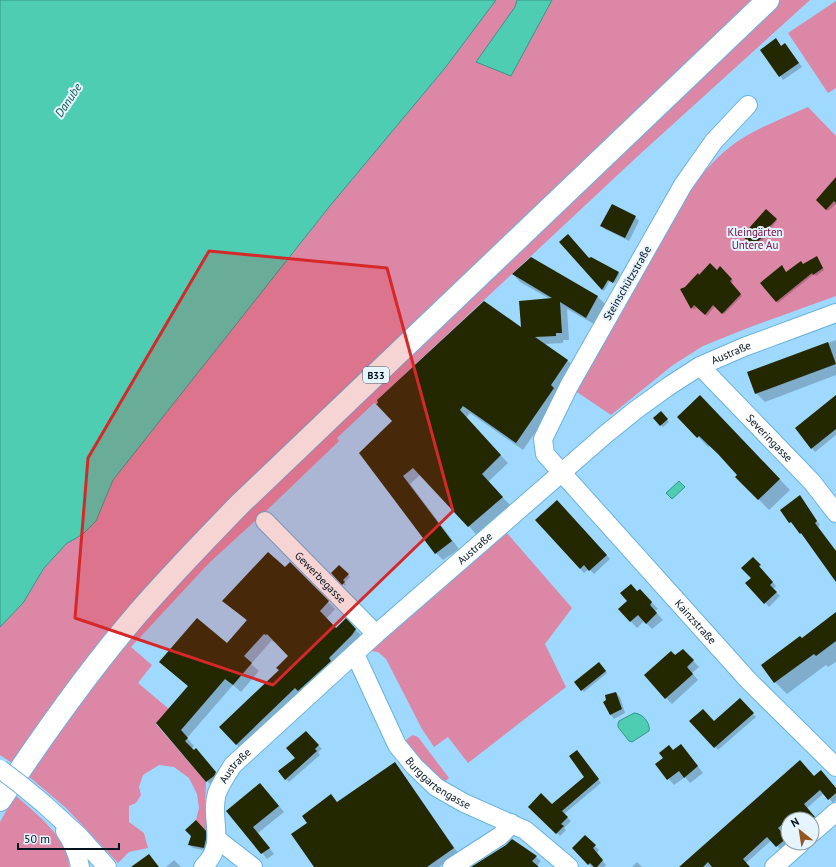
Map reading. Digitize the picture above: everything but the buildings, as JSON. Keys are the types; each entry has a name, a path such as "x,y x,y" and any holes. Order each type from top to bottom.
{"highway":[{"name":"B33","path":"0,800 52,723 95,666 139,612 191,554 239,505 768,0"}],"street":[{"name":"Steinschützstraße","path":"560,473 545,454 544,439 569,386 683,184 714,141 748,105"},
{"name":"Austraße","path":"203,867 214,852 217,839 215,810 217,793 224,778 233,765 376,634 560,473 637,409 669,386 700,366 744,347 836,313"},
{"name":"Severingasse","path":"700,366 812,482 836,514"},
{"name":"Kainzstraße","path":"560,473 748,680 836,767"},
{"name":"Gewerbegasse","path":"265,521 376,634"},
{"name":"Burggartengasse","path":"355,654 397,744 414,766 436,787 464,803 525,830 569,867"},
{"path":"0,768 80,837 107,867"},
{"path":"47,808 72,842 78,854 80,867"},
{"path":"820,827 836,812"},
{"path":"452,867 500,836 511,823"},
{"path":"217,839 253,867"},
{"path":"774,867 792,851"}],"highlighted area":[{"path":"209,251 387,268 453,511 273,685 75,618 88,458"}],"green space":[{"path":"496,0 517,0 515,7 510,76 552,0 754,0 391,349 12,763 0,755 0,627 23,603 44,568 66,544 83,534 96,521 113,480 329,207 445,68"},
{"path":"780,0 810,0 639,155 377,400 378,403 374,403 337,438 339,441 209,563 131,647 152,665 138,683 169,709 156,724 206,782 205,807 207,833 196,820 199,808 197,794 189,778 174,767 159,765 143,775 139,787 141,795 136,803 129,806 129,822 144,833 148,848 129,852 118,863 66,808 27,775 58,730 146,617 246,512"},
{"path":"836,1 836,88 828,93 788,33"},
{"name":"Kleingärten Untere Au","path":"808,107 836,136 836,296 703,346 673,365 611,415 574,390 616,321 678,208 702,175 715,160 730,147 748,135"},
{"path":"507,533 572,608 545,644 566,687 468,763 448,737 434,747 422,729 386,659 378,652 371,651"},
{"path":"413,735 418,737 449,778 441,785 403,742"},
{"path":"15,795 41,818 57,836 64,846 68,857 69,867 0,867 0,822"}],"water":[{"name":"Danube","path":"0,0 496,0 445,68 329,207 113,480 96,521 83,534 66,544 44,568 23,603 0,627"},
{"path":"517,0 552,0 511,76 476,62 515,7"},
{"path":"679,481 685,487 672,499 666,493"},
{"path":"634,713 637,713 643,717 649,725 649,731 632,742 629,741 618,727 618,724 619,721"}]}
